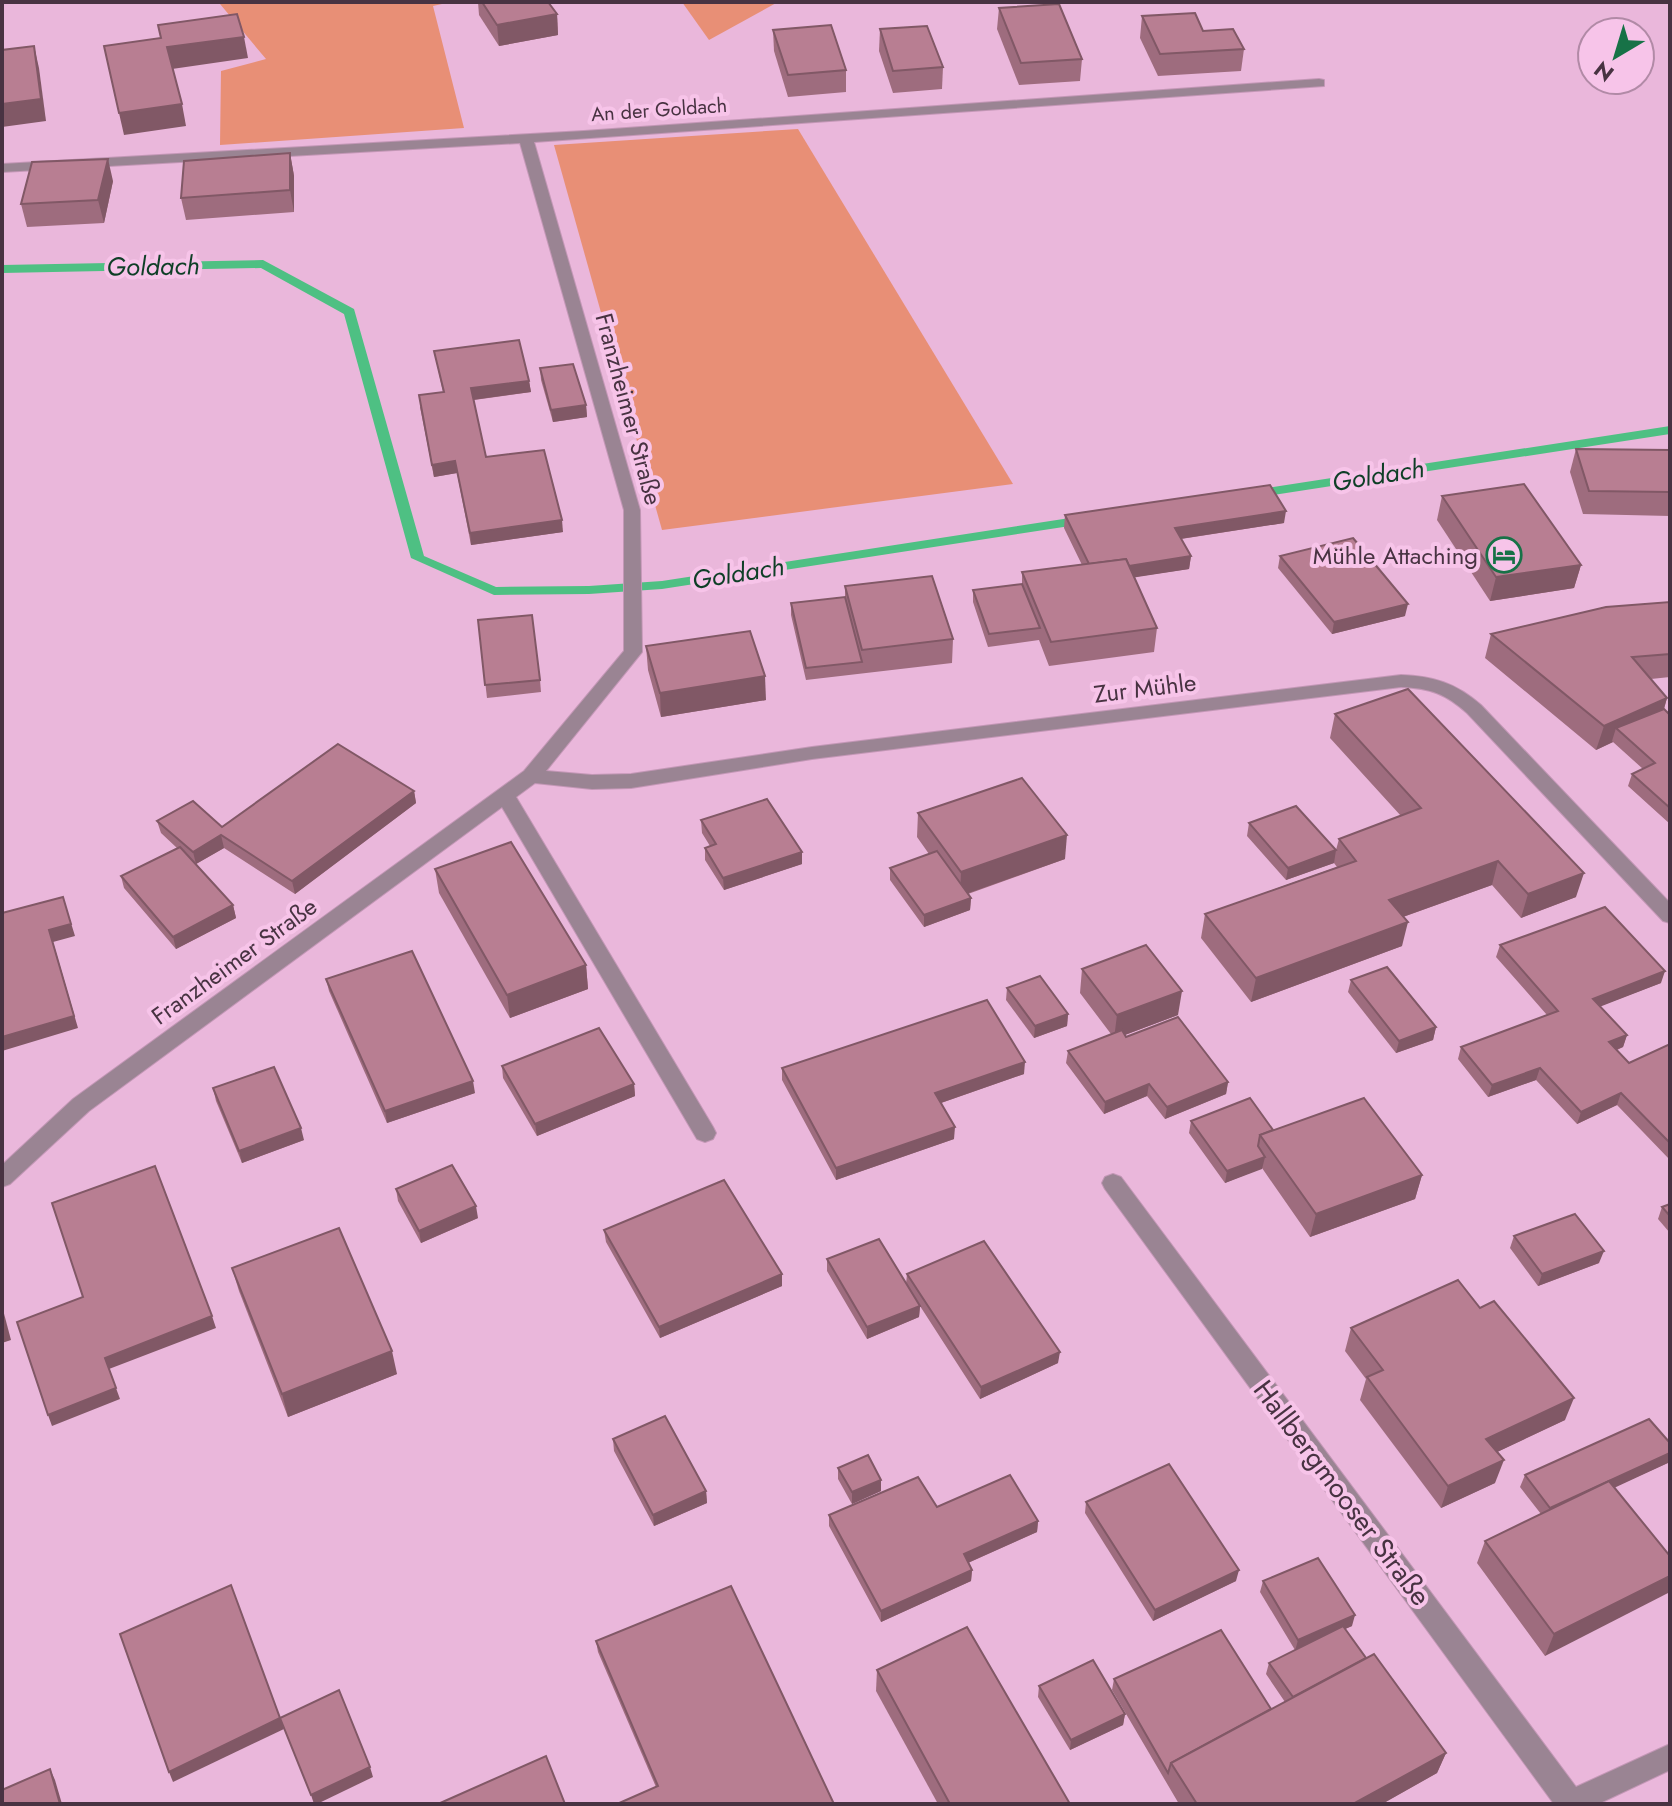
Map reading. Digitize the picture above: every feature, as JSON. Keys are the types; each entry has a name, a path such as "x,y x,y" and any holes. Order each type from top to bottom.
{"street":[{"name":"An der Goldach","path":"2,168 526,138 1319,83"},
{"name":"Franzheimer Straße","path":"2,1178 81,1105 531,776 633,652 632,510 526,138"},
{"name":"Zur Mühle","path":"531,776 592,782 631,781 823,752 1359,686 1425,681 1444,684 1474,709 1670,916"},
{"path":"505,795 705,1133"},
{"name":"Hallbergmooser Straße","path":"1113,1183 1570,1803 1670,1757"}],"shaded area":[{"path":"451,2 433,6 464,128 220,145 221,71 266,59 220,4"},
{"path":"682,2 778,2 709,40"},
{"path":"798,129 1013,484 662,530 554,145"}],"building":[{"path":"482,2 548,2 557,14 497,25"},
{"path":"1059,4 1082,59 1021,63 999,8"},
{"path":"1195,13 1203,31 1233,29 1244,49 1160,54 1142,16"},
{"path":"237,14 244,37 167,47 182,104 119,113 104,46 161,38 158,25"},
{"path":"831,25 846,70 788,75 773,30"},
{"path":"927,26 943,67 893,71 880,29"},
{"path":"34,46 41,99 2,104 2,50"},
{"path":"290,153 290,190 181,198 184,161"},
{"path":"108,159 98,200 21,204 32,162"},
{"path":"519,340 529,381 471,388 486,457 544,450 562,520 470,533 455,461 432,465 419,395 444,392 434,351"},
{"path":"573,364 586,405 551,410 540,368"},
{"path":"1576,449 1670,450 1670,492 1589,491"},
{"path":"1524,484 1581,565 1496,577 1442,496"},
{"path":"1270,485 1286,511 1175,528 1191,556 1129,566 1126,559 1089,564 1065,515"},
{"path":"1353,538 1408,604 1334,622 1280,556"},
{"path":"1126,559 1157,628 1051,642 1022,572"},
{"path":"932,576 953,639 862,650 845,586"},
{"path":"1022,584 1040,628 989,634 973,590"},
{"path":"845,597 862,662 806,668 791,603"},
{"path":"1670,602 1670,654 1632,657 1667,698 1604,726 1491,634 1606,607"},
{"path":"532,615 540,680 485,685 478,620"},
{"path":"750,631 765,676 660,693 646,646"},
{"path":"1408,689 1584,873 1528,894 1498,861 1389,900 1408,922 1256,978 1205,914 1356,861 1339,839 1421,808 1335,714"},
{"path":"1664,709 1670,715 1670,808 1632,774 1655,763 1616,728"},
{"path":"338,744 414,791 292,881 221,835 193,852 157,821 193,801 222,827"},
{"path":"1022,778 1067,835 961,872 918,813"},
{"path":"767,799 802,852 723,878 705,848 716,844 701,820"},
{"path":"1296,806 1336,850 1288,868 1249,823"},
{"path":"511,842 586,965 507,995 435,869"},
{"path":"180,847 233,905 173,937 121,876"},
{"path":"937,851 971,898 924,915 890,868"},
{"path":"63,897 71,924 49,930 74,1016 2,1037 2,913"},
{"path":"1605,907 1665,971 1593,999 1627,1035 1609,1042 1629,1063 1670,1044 1670,1143 1621,1093 1581,1112 1540,1068 1492,1085 1461,1047 1558,1011 1500,945"},
{"path":"1146,945 1182,991 1117,1015 1082,969"},
{"path":"412,951 473,1081 385,1111 326,979"},
{"path":"1387,967 1436,1027 1399,1041 1351,980"},
{"path":"1040,976 1068,1014 1035,1026 1007,988"},
{"path":"987,1000 1025,1062 935,1093 955,1127 836,1168 782,1068"},
{"path":"1178,1017 1228,1082 1167,1107 1149,1084 1105,1102 1068,1051 1122,1030 1126,1037"},
{"path":"599,1028 634,1084 535,1124 502,1066"},
{"path":"274,1067 301,1128 239,1151 213,1088"},
{"path":"1250,1098 1273,1130 1260,1135 1258,1146 1265,1157 1227,1171 1191,1121"},
{"path":"1364,1098 1422,1175 1316,1214 1260,1135"},
{"path":"452,1165 476,1206 419,1231 396,1189"},
{"path":"155,1166 212,1316 105,1358 116,1388 48,1415 17,1322 83,1297 52,1203"},
{"path":"724,1180 782,1274 659,1327 604,1230"},
{"path":"1670,1204 1670,1216 1662,1207"},
{"path":"1575,1214 1604,1251 1542,1274 1514,1236"},
{"path":"339,1228 392,1351 282,1394 232,1268"},
{"path":"879,1239 920,1306 867,1327 827,1259"},
{"path":"984,1241 1060,1352 981,1387 907,1274"},
{"path":"1458,1280 1480,1308 1494,1301 1574,1398 1486,1439 1504,1460 1448,1486 1367,1377 1383,1370 1351,1328"},
{"path":"665,1416 706,1491 653,1515 613,1439"},
{"path":"1649,1419 1670,1443 1670,1453 1550,1508 1525,1475"},
{"path":"868,1455 881,1480 852,1492 838,1468"},
{"path":"1169,1464 1239,1570 1155,1610 1086,1502"},
{"path":"1010,1475 1038,1521 964,1554 972,1570 881,1611 829,1515 918,1477 937,1507"},
{"path":"1609,1481 1670,1556 1670,1576 1554,1634 1485,1541"},
{"path":"1318,1558 1355,1615 1298,1640 1263,1581"},
{"path":"231,1585 280,1718 169,1772 120,1634"},
{"path":"731,1586 834,1804 617,1804 658,1786 596,1641"},
{"path":"1343,1626 1366,1658 1293,1697 1269,1663"},
{"path":"967,1627 1070,1804 950,1804 877,1670"},
{"path":"1221,1630 1271,1709 1171,1763 1168,1773 1114,1679"},
{"path":"1374,1654 1446,1753 1353,1804 1197,1804 1171,1763"},
{"path":"1093,1660 1125,1714 1071,1740 1039,1686"},
{"path":"339,1690 370,1767 311,1795 280,1718"},
{"path":"546,1756 565,1804 438,1804"},
{"path":"50,1769 60,1804 2,1804 2,1790"}],"waterway":[{"name":"Goldach","path":"2,269 263,264 350,312 418,558 494,591 662,585 1083,520"},
{"name":"Goldach","path":"1253,494 1670,430"}],"place":[{"name":"Mühle Attaching","path":"1504,555"}]}
